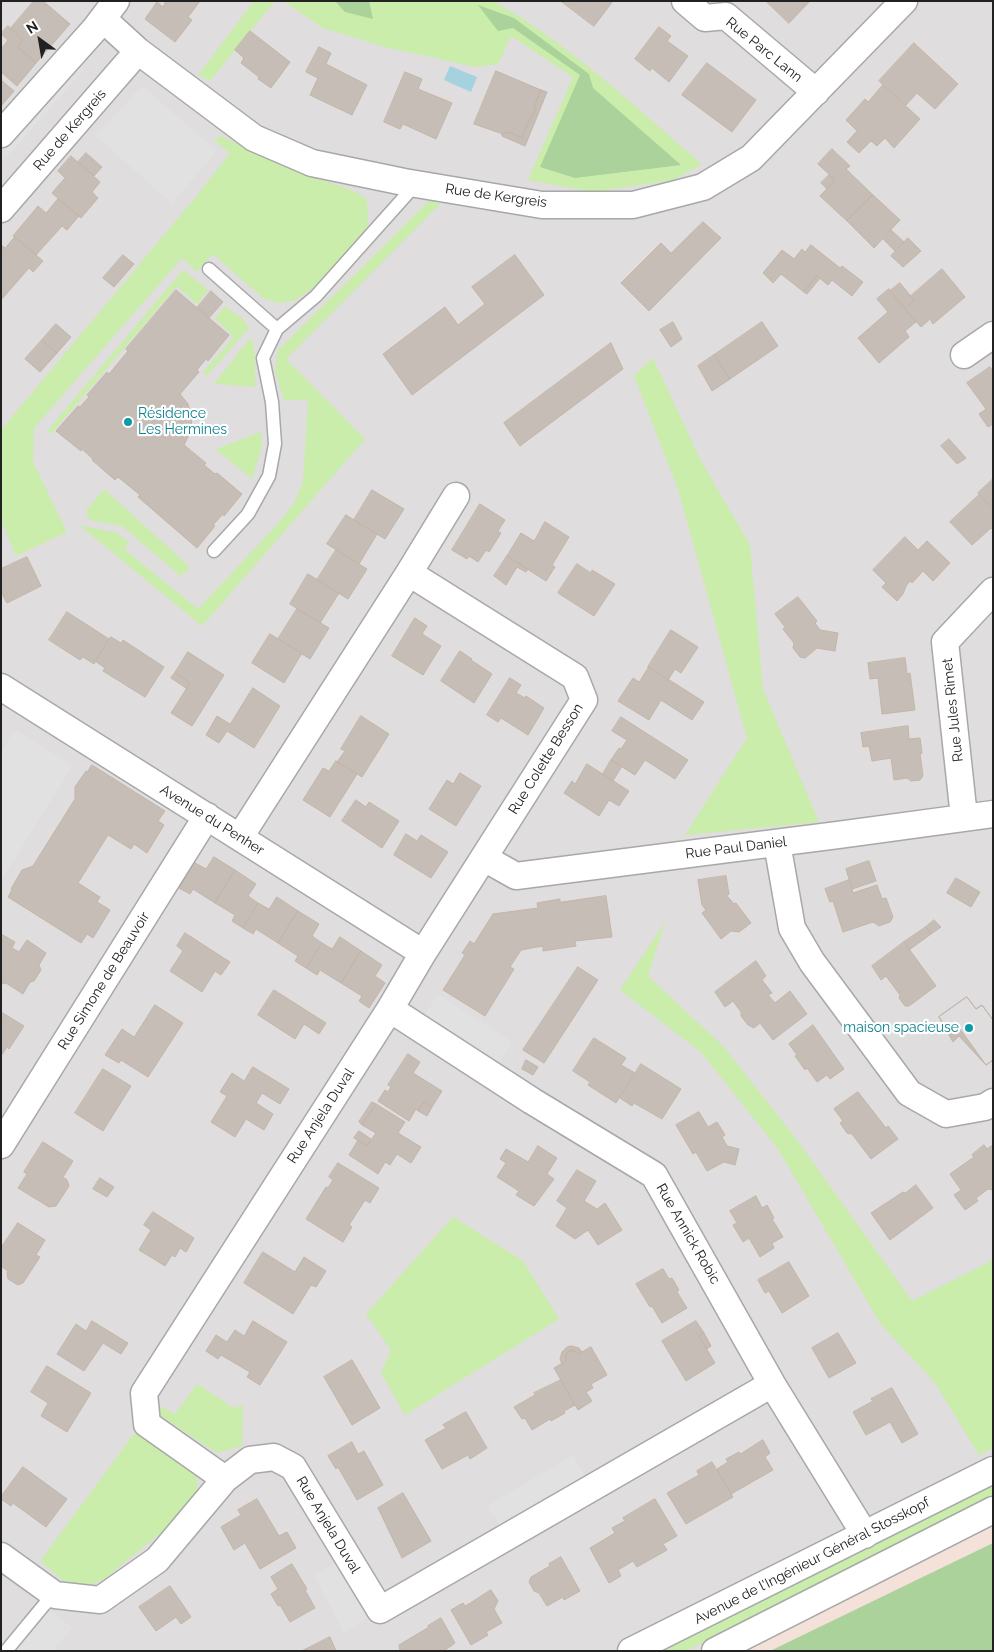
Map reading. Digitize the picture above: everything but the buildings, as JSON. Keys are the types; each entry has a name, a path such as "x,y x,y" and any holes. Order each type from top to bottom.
{"street":[{"name":"Rue Parc Lann","path":"686,1 705,18 733,9 816,92"},
{"name":"Rue de Kergreis","path":"1,134 110,10 138,51 254,138 312,163 416,184 542,205 633,205 703,187 751,158 904,1"},
{"name":"Rue de Kergreis","path":"1,209 138,51"},
{"path":"964,355 993,335"},
{"path":"240,837 456,496"},
{"name":"Rue Colette Besson","path":"409,573 575,677 584,700 423,952"},
{"name":"Rue Jules Rimet","path":"964,817 945,642 993,591"},
{"name":"Avenue du Penher","path":"4,695 207,816 423,952"},
{"name":"Rue Paul Daniel","path":"484,858 516,876 993,814"},
{"name":"Rue Simone de Beauvoir","path":"1,1145 207,816"},
{"path":"777,843 792,928 812,962 909,1093 946,1114 985,1106 993,1102"},
{"name":"Rue Anjela Duval","path":"423,952 390,1009 144,1394 146,1424 225,1479 250,1460 274,1457 293,1467 380,1610 772,1384"},
{"name":"Rue Annick Robic","path":"390,1009 654,1175 772,1384 865,1535"},
{"name":"Avenue de l'Ingénieur Général Stosskopf","path":"632,1651 993,1470"},
{"path":"1,1556 54,1595 100,1600 156,1560 225,1479"},
{"path":"715,1651 993,1510"}],"lane":[{"path":"214,551 248,514 269,476 275,444 272,402 262,358 277,329 316,296 416,184"},
{"path":"209,269 277,329"},
{"path":"6,1651 54,1595"}],"shaded area":[{"path":"1,1 993,1 993,1500 695,1651 1,1651"},
{"path":"70,57 84,70 1,164 1,134"},
{"path":"142,85 217,151 172,204 96,136"},
{"path":"15,729 73,765 1,881 1,752"},
{"path":"438,994 512,1042 492,1075 417,1027"},
{"path":"573,1455 592,1488 507,1537 487,1506"},
{"path":"993,1500 993,1651 695,1651"},
{"path":"346,1556 380,1610 344,1633 314,1575"},
{"path":"44,1605 73,1628 53,1651 6,1651"}],"green space":[{"path":"254,1 275,1 210,81 198,75"},
{"path":"283,1 493,1 575,56 702,164 673,180 593,192 528,180 573,77 511,36 498,64 476,67 385,47 323,28"},
{"path":"335,1 369,1 373,19 345,12"},
{"path":"478,5 514,18 589,74 593,88 681,165 575,178 540,167 580,75 513,28 498,31"},
{"path":"221,136 282,166 354,191 367,199 368,226 357,242 312,289 294,301 278,303 263,298 213,254 197,272 182,258 34,428 33,462 67,532 16,556 1,520 1,430 199,193 230,153 214,140"},
{"path":"431,199 440,204 286,359 365,439 202,626 79,525 117,533 129,542 124,549 198,609 274,528 293,505 303,482 308,400 284,400 275,372 278,350"},
{"path":"183,270 208,290 197,304 177,286 51,434 48,430"},
{"path":"225,306 244,320 249,328 207,376 203,372 234,337 215,318"},
{"path":"251,337 255,356 256,387 214,384"},
{"path":"653,358 701,461 750,545 763,689 819,822 685,835 747,738 678,489 634,376"},
{"path":"261,432 262,446 252,479 216,449"},
{"path":"104,489 190,567 181,576 122,526 89,520 86,511"},
{"path":"665,922 648,976 724,1047 797,1140 912,1301 993,1260 993,1448 979,1455 935,1383 880,1323 778,1149 701,1052 620,990"},
{"path":"453,1217 523,1261 559,1319 405,1415 381,1373 391,1350 366,1314"},
{"path":"197,1384 234,1408 243,1405 242,1446 217,1453 162,1417 158,1405 175,1414"},
{"path":"137,1430 197,1475 197,1496 185,1513 103,1580 84,1586 64,1581 40,1561"},
{"path":"993,1485 993,1495 686,1651 662,1651"},
{"path":"993,1543 993,1651 770,1651"}],"water":[{"path":"450,66 477,77 471,92 444,80"}],"place":[{"name":"Résidence Les Hermines","path":"128,422"},
{"name":"maison spacieuse","path":"969,1028"}]}
